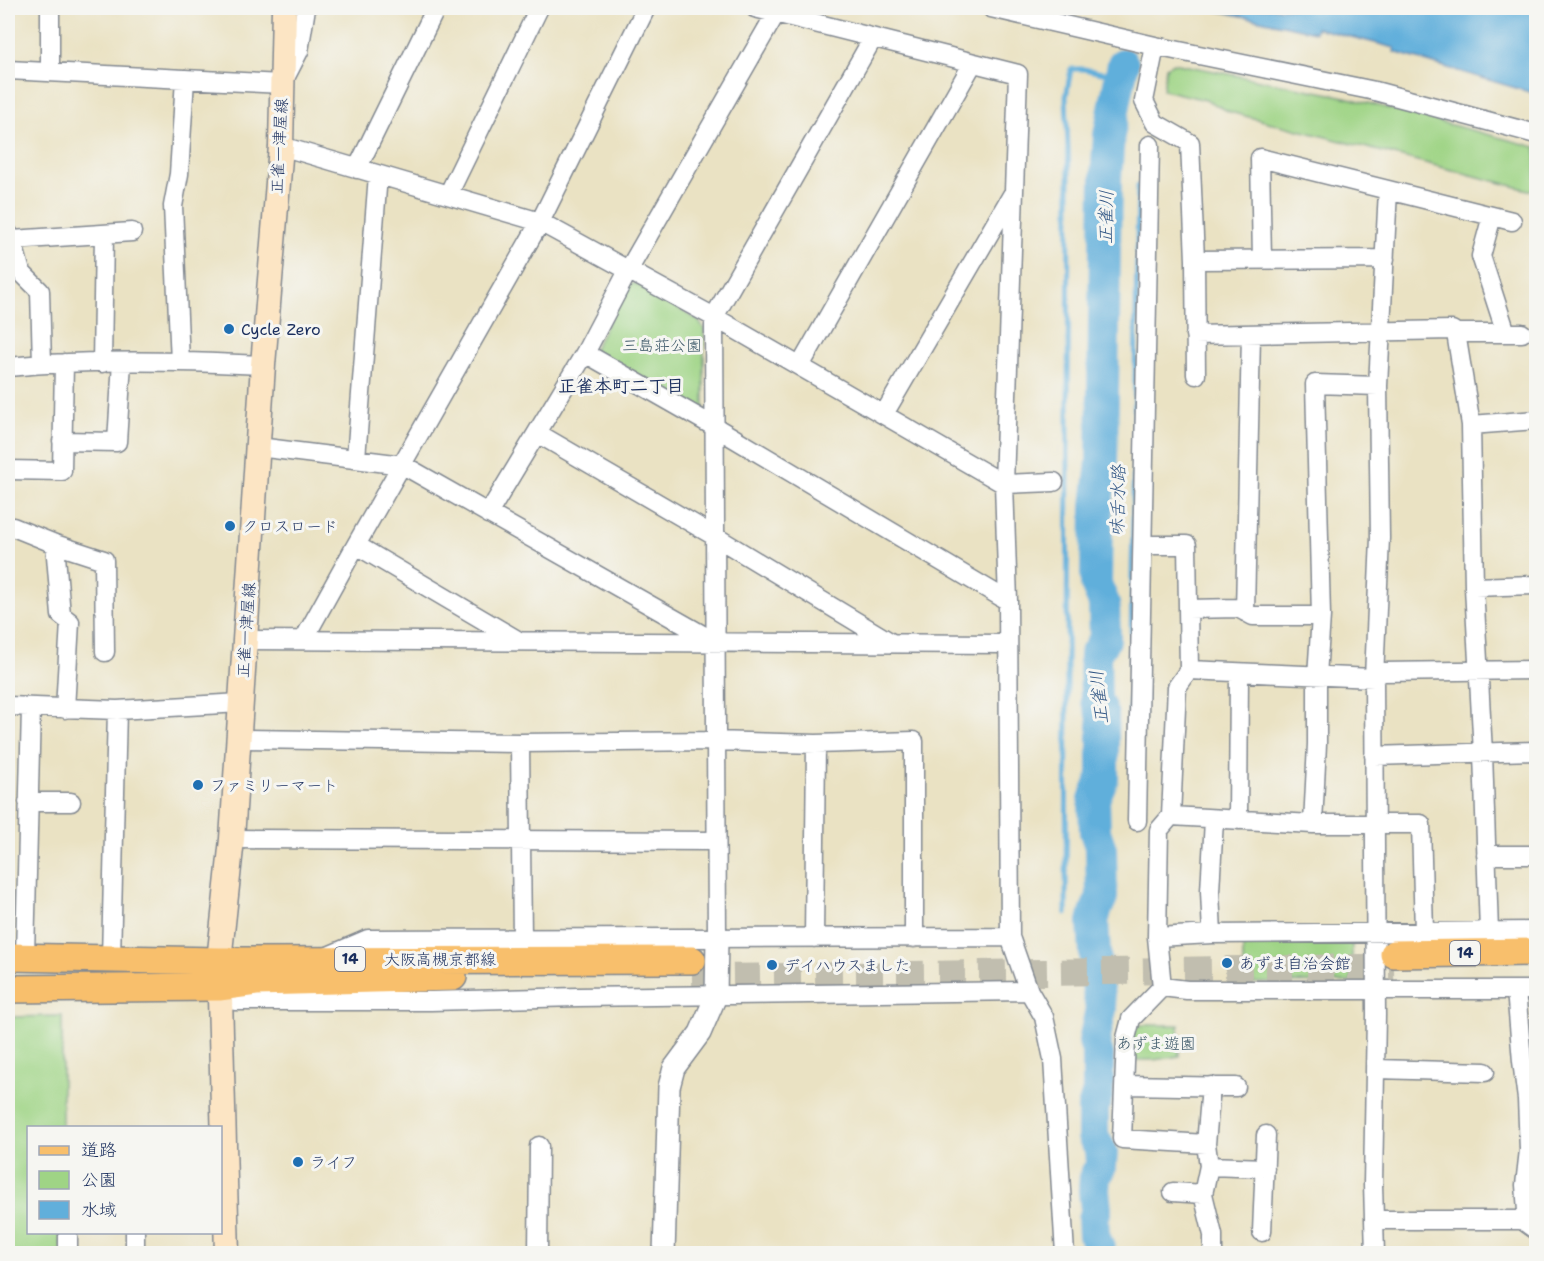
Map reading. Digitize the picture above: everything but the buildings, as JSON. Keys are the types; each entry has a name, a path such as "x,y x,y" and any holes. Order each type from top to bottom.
{"main road":[{"name":"正雀一津屋線","path":"227,1254 219,961 232,840 263,365 281,146 285,8"},
{"name":"14","path":"1536,952 1394,961 1536,966"},
{"name":"大阪高槻京都線","path":"8,989 219,987 256,982 692,969 322,959 219,961 16,957"}],"street":[{"path":"50,8 50,71"},
{"path":"8,70 282,84 299,51 306,8"},
{"path":"357,169 436,8"},
{"path":"448,195 539,8"},
{"path":"304,639 540,222 646,8"},
{"path":"755,8 1018,74 1004,483 1008,601 1010,937 1029,991 1044,1017 1053,1059 1065,1254"},
{"path":"992,8 1155,46 1375,91 1536,135"},
{"path":"488,514 585,353 629,269 776,13"},
{"path":"664,1254 669,1087 674,1068 700,1032 716,996 714,317 873,38"},
{"path":"1155,46 1144,102 1155,123 1191,143 1196,375"},
{"path":"800,366 973,63"},
{"path":"180,362 173,206 178,174 185,79"},
{"path":"1137,821 1150,145"},
{"path":"281,146 540,222 629,269 1004,483 1054,482"},
{"path":"1262,260 1260,158 1512,221"},
{"path":"357,458 378,175"},
{"path":"1375,1254 1373,1184 1376,1069 1374,678 1380,538 1378,386 1388,190"},
{"path":"884,414 1013,194"},
{"path":"1195,335 1452,330 1456,333 1514,333 1481,256 1475,251 1492,216"},
{"path":"42,364 40,291 21,272 10,237 132,232"},
{"path":"102,363 104,234"},
{"path":"1195,260 1385,259"},
{"path":"1456,333 1471,425 1474,586 1483,753 1488,932"},
{"path":"1245,612 1251,335"},
{"path":"585,353 715,427 1008,601"},
{"path":"62,441 117,442 122,362"},
{"path":"8,367 122,362 263,365"},
{"path":"8,471 62,471 64,363"},
{"path":"1313,824 1321,616 1315,384 1378,386"},
{"path":"1471,425 1536,420"},
{"path":"537,433 716,537 891,643"},
{"path":"258,447 403,465 716,643"},
{"path":"8,528 13,527 104,560 105,652"},
{"path":"55,544 61,615 70,622 65,709"},
{"path":"356,545 521,642"},
{"path":"1143,545 1187,545 1189,670 1177,687 1171,816 1159,830 1157,937 1162,987 1131,1019 1126,1038 1122,1140 1206,1144"},
{"path":"1474,586 1536,585"},
{"path":"1188,609 1238,608 1253,616 1321,616"},
{"path":"245,640 1007,644"},
{"path":"1189,670 1374,678 1382,672 1536,670"},
{"path":"1238,820 1239,673"},
{"path":"8,706 117,710 241,703"},
{"path":"16,957 28,802 32,708"},
{"path":"111,958 117,710"},
{"path":"239,739 520,743 716,741 816,744 914,741 914,938"},
{"path":"520,743 522,940"},
{"path":"814,938 816,744"},
{"path":"1374,756 1536,751"},
{"path":"28,802 70,802"},
{"path":"1171,816 1313,824 1421,824 1424,932"},
{"path":"1212,934 1210,891 1214,820"},
{"path":"232,840 716,841"},
{"path":"1486,855 1536,855"},
{"path":"1157,937 1212,934 1536,931"},
{"path":"322,959 368,939 1010,937"},
{"path":"219,987 235,1001 431,1001 579,996 1029,991"},
{"path":"1162,987 1187,990 1536,990"},
{"path":"1374,1220 1529,1225 1525,1185 1532,1122 1516,990"},
{"path":"1376,1069 1465,1079 1485,1072"},
{"path":"1125,1085 1236,1087"},
{"path":"1211,1086 1206,1144 1209,1166 1203,1194 1213,1235 1212,1254"},
{"path":"1262,1232 1272,1205 1265,1168 1266,1135"},
{"path":"538,1254 539,1146"},
{"path":"1209,1166 1265,1168"},
{"path":"1173,1192 1203,1194"},
{"path":"68,1234 68,1254"},
{"path":"135,1234 135,1254"}],"green space":[{"path":"1173,63 1341,96 1536,147 1536,192 1230,112 1206,100 1163,90 1166,67"},
{"name":"三島荘公園","path":"635,283 698,320 704,329 704,409 699,413 593,351 627,285"},
{"path":"1352,941 1352,982 1243,983 1243,942"},
{"path":"62,1016 62,1126 27,1126 27,1234 61,1234 61,1253 8,1253 8,1017"},
{"name":"あずま遊園","path":"1138,1025 1179,1025 1179,1056 1154,1060 1132,1060 1132,1036"}],"water":[{"path":"1205,8 1536,8 1536,94 1394,52 1395,48 1316,28 1315,32"}],"waterway":[{"name":"正雀川","path":"1101,1254 1094,1235 1093,1219 1096,1209 1095,1176 1101,1166 1102,1152 1093,1137 1093,1108 1098,1092 1098,1055 1094,1041 1101,1009 1093,922 1102,897 1101,849 1095,832 1094,799 1103,778 1103,716 1096,699 1095,654 1105,639 1104,603 1096,584 1097,506 1102,462 1106,178 1109,135 1123,64"},
{"path":"1066,914 1069,176 1066,97 1071,69 1084,69 1120,77"},
{"name":"味舌水路","path":"1130,713 1138,186"}],"tunnel":[{"path":"692,978 1394,967"}],"place":[{"name":"Cycle Zero","path":"229,329"},
{"name":"クロスロード","path":"230,526"},
{"name":"ファミリーマート","path":"198,785"},
{"name":"あずま自治会館","path":"1227,963"},
{"name":"デイハウスました","path":"772,965"},
{"name":"ライフ","path":"298,1162"}],"district":[{"name":"正雀本町二丁目","path":"621,386"}]}
